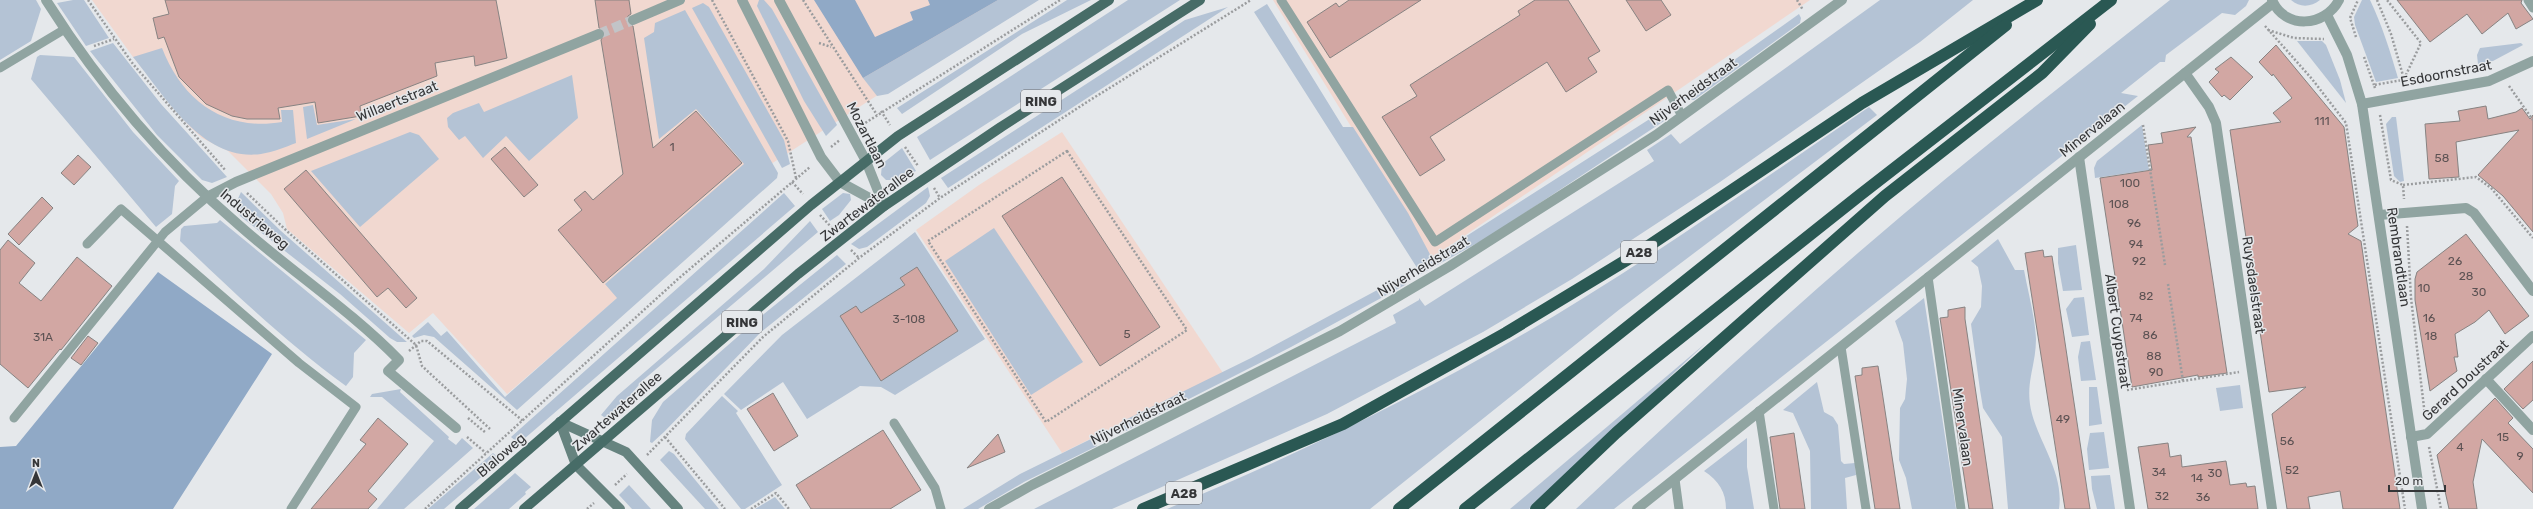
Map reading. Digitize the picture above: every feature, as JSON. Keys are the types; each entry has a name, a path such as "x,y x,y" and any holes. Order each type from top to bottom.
{"highway":[{"name":"A28","path":"1143,509 1225,476 1343,424 1506,333 1638,253 1862,103 2038,0"},
{"name":"A28","path":"1400,509 2038,0"},
{"path":"1465,509 1860,195 2112,0"},
{"path":"1536,509 1616,433 1885,196 2042,73 2112,0"}],"main road":[{"name":"Zwartewaterallee","path":"560,422 811,205 898,136 1109,0"},
{"name":"Zwartewaterallee","path":"576,465 603,440 884,206 1001,127 1200,0"},
{"path":"560,422 603,440 626,452 678,509"},
{"path":"560,422 576,465 620,509"},
{"name":"Blaloweg","path":"460,509 560,422"},
{"name":"RING","path":"524,509 576,465"}],"street":[{"name":"Industrieweg","path":"46,0 64,30 142,130 207,197 265,247 343,308 400,360"},
{"path":"633,20 680,0"},
{"path":"742,0 821,157 840,182 884,206"},
{"name":"Mozartlaan","path":"779,0 851,132 866,162 884,206"},
{"name":"Nijverheidstraat","path":"989,509 1032,485 1340,331 1493,240 1682,116 1842,0"},
{"path":"2273,1 2282,14 2294,20 2315,21 2327,15 2339,0"},
{"name":"Minervalaan","path":"1637,509 2185,73 2273,1"},
{"name":"Rembrandtlaan","path":"2327,15 2349,61 2362,104 2422,509"},
{"name":"Willaertstraat","path":"207,197 236,182 599,34"},
{"name":"Esdoornstraat","path":"2362,104 2481,82 2502,76 2533,61"},
{"name":"Ruysdaelstraat","path":"2185,73 2209,107 2216,123 2272,509"},
{"name":"Albert Cuypstraat","path":"2079,157 2130,509"},
{"path":"2379,215 2466,208 2474,213 2533,291"},
{"name":"Gerard Doustraat","path":"2411,437 2427,434 2533,336"},
{"path":"400,360 388,371 456,428"},
{"path":"2486,380 2533,430"}],"lane":[{"path":"1282,0 1435,242 1668,90 1682,116"},
{"path":"2528,0 2533,8"},
{"path":"0,68 64,30"},
{"path":"14,418 165,232 207,197"},
{"path":"88,244 121,208 299,364 356,407 291,509"},
{"name":"Minervalaan","path":"1928,277 1960,509"},
{"path":"1841,346 1866,509"},
{"path":"1759,412 1774,509"},
{"path":"894,423 935,488 941,509"},
{"path":"1675,479 1679,509"}],"path":[{"path":"88,0 114,39 182,121 236,182 289,233 416,345 422,366 490,429"},
{"path":"712,0 788,141 796,178"},
{"name":"Mozartlaan","path":"802,0 877,115"},
{"path":"400,360 420,341 432,343 524,420 678,279 821,157 835,143 881,111 1060,0"},
{"path":"724,509 665,438 763,337 859,258 940,198 1087,102 1252,0"},
{"path":"2358,0 2350,18 2358,41"},
{"path":"2376,0 2391,34 2404,79"},
{"path":"2388,0 2421,43 2404,79"},
{"path":"2255,17 2312,79 2346,123 2405,509"},
{"path":"2268,30 2294,38 2321,38 2329,42"},
{"path":"81,53 114,39"},
{"path":"2363,52 2374,85 2391,180 2403,185 2411,298 2427,434 2441,509"},
{"path":"2374,85 2473,67"},
{"path":"2502,76 2533,120"},
{"path":"2141,108 2164,265"},
{"path":"881,111 940,198"},
{"path":"2346,123 2349,118"},
{"path":"1067,150 1187,330 1046,422 928,242 1067,150"},
{"path":"792,182 859,258"},
{"path":"2168,284 2182,381"},
{"path":"2113,392 2252,370"},
{"name":"Blaloweg","path":"425,509 524,420"},
{"path":"456,428 486,454"},
{"path":"751,509 776,493 789,509"}],"shaded area":[{"path":"0,0 36,0 41,9 31,41 0,60"},
{"path":"73,0 84,0 109,38 86,46 57,3"},
{"path":"92,0 1025,0 771,164 507,394 433,313 409,333 287,229 283,213 271,194 228,151 202,138 189,126 133,57"},
{"path":"759,0 764,0 772,9 837,125 826,136 804,101 757,6"},
{"path":"814,0 855,0 875,37 913,20 910,12 930,5 928,0 998,0 863,78"},
{"path":"998,0 1039,0 888,94 877,96 863,78"},
{"path":"1067,0 1091,0 1022,34 902,114 897,108"},
{"path":"1128,0 1180,0 930,160 917,137"},
{"path":"1273,0 1810,0 1432,258"},
{"path":"1880,0 1973,0 1920,42 1720,182 1572,279 1483,332 1327,414 1112,509 1034,509 1396,323 1393,315 1419,300 1419,298 1425,306 1654,161 1647,150 1671,134 1680,144"},
{"path":"2170,0 2249,0 2246,6 2235,15 2222,13 2166,55 2165,62 2160,62 2121,93 2138,96 1614,509 1576,509 1751,348 1896,220 2012,125"},
{"path":"2291,0 2320,0 2306,6 2294,3"},
{"path":"2362,0 2370,0 2389,48 2398,78 2376,82 2355,25 2354,17"},
{"path":"703,3 709,7 784,140 790,164 782,168 692,8"},
{"path":"1267,4 1343,127 1353,127 1408,213 1432,258 1670,106 1670,112 1664,117 1666,119 1664,121 1490,236 1421,274 1254,12"},
{"path":"1228,7 948,188 941,178 1185,20"},
{"path":"685,10 778,173 777,178 517,410 434,337 424,335 414,338 412,336 428,322 441,336 447,331 505,397 617,298 605,284 744,164 696,109 659,139 644,38 654,32 655,23"},
{"path":"1799,14 1801,18 1800,23 1694,100 1684,99 1682,97"},
{"path":"2297,41 2322,41 2326,45 2340,80 2346,103"},
{"path":"113,43 161,104 227,177 212,183 202,180 157,135 90,51"},
{"path":"2521,43 2523,45 2493,61 2478,64 2477,55 2480,48"},
{"path":"162,48 181,83 193,97 224,117 242,122 261,124 282,122 281,110 293,110 296,143 261,154 240,154 221,148 203,137 172,107 133,57"},
{"path":"40,55 74,57 133,132 179,181 175,186 172,214 156,227 31,79 37,57"},
{"path":"572,75 578,118 529,161 506,136 483,158 465,136 459,140 448,127 447,118 453,113 479,103 484,112"},
{"path":"313,105 317,125 356,119 307,139 303,107"},
{"path":"1869,107 1877,115 1620,309 1370,509 1167,509 1274,462 1380,412 1484,357 1585,297 1657,251"},
{"path":"2392,117 2396,117 2404,181 2400,182 2394,176 2386,124"},
{"path":"2142,125 2149,170 2095,178 2094,168 2097,161"},
{"path":"410,132 419,135 439,159 360,227 311,171"},
{"path":"1062,132 1223,373 1062,453 916,230 979,185"},
{"path":"902,148 916,171 894,180 886,180 881,175 882,164"},
{"path":"928,187 930,196 926,203 867,247 859,249 851,244"},
{"path":"241,192 281,231 407,342 397,342 390,338 340,294 240,216 236,203"},
{"path":"784,193 795,206 524,439 522,437 517,442 511,437"},
{"path":"843,193 850,194 851,200 839,215 830,221 822,209"},
{"path":"220,220 366,340 354,353 353,377 346,386 282,335 240,298 180,241 181,229 184,226 217,223"},
{"path":"810,221 818,232 642,381 610,421 601,415 617,396 764,269"},
{"path":"994,228 1083,362 1031,395 945,261"},
{"path":"915,232 985,339 895,395 881,387 860,386 807,419 783,382 741,410 724,394 782,335"},
{"path":"1998,239 2015,270 2024,270 2033,313 2036,339 2036,349 2029,394 2030,403 2036,426 2055,472 2060,496 2059,509 2008,509 2002,437 1983,408 1971,324 1981,307 1982,286 1978,267 1971,261"},
{"path":"2076,245 2082,290 2063,291 2058,263 2058,248"},
{"path":"837,255 846,264 761,332 664,432 652,443 650,442 652,420 663,402 759,318"},
{"path":"158,272 272,354 173,509 0,509 0,447 16,446"},
{"path":"1407,274 1409,280 1405,285 1291,347 1126,431 1121,422 1251,358"},
{"path":"2084,297 2089,335 2072,337 2066,309 2074,298"},
{"path":"1924,298 1956,509 1912,509 1906,478 1899,460 1900,408 1905,399 1907,379 1903,343 1895,321"},
{"path":"2090,341 2096,380 2081,381 2078,357 2081,342"},
{"path":"1707,342 1529,509 1510,509"},
{"path":"1817,382 1824,412 1833,417 1838,425 1841,461 1844,464 1855,463 1856,475 1845,478 1847,509 1811,509 1810,451 1793,413 1783,410"},
{"path":"2240,385 2243,408 2220,411 2216,388"},
{"path":"2089,387 2097,387 2102,424 2089,426"},
{"path":"401,389 400,392 449,437 448,439 456,445 462,438 473,448 404,509 377,509 434,441 382,397 370,397 372,394"},
{"path":"722,396 738,411 736,413 782,485 745,509 741,509 685,439 686,434"},
{"path":"2104,432 2109,468 2089,470 2087,449 2090,433"},
{"path":"1093,438 1097,446 1024,482 978,509 963,509 1020,474"},
{"path":"1747,438 1747,467 1754,509 1726,509 1725,497 1721,487 1704,471"},
{"path":"669,451 674,454 719,509 705,509 660,460"},
{"path":"493,453 501,460 444,509 428,509"},
{"path":"515,473 531,487 525,492 526,494 509,509 474,509"},
{"path":"2110,475 2115,509 2097,509 2092,489 2091,476"},
{"path":"629,485 651,509 632,509 619,495"},
{"path":"775,497 785,509 755,509"}],"building":[{"path":"165,0 496,0 507,58 475,66 474,56 435,63 437,76 360,106 361,116 318,123 315,102 278,108 280,119 247,119 232,116 206,104 179,77 164,37 158,39 153,18 169,14"},
{"path":"595,0 629,0 631,14 628,16 627,22 633,26 653,148 696,111 742,163 603,283 558,230 582,210 574,200 585,191 593,200 623,174 601,40 605,32 599,28"},
{"path":"1349,0 1421,0 1330,58 1307,22 1336,3 1339,7"},
{"path":"1535,0 1568,0 1600,51 1588,58 1597,72 1566,92 1547,62 1430,137 1445,160 1420,176 1382,117 1417,96 1410,85 1520,15 1518,11"},
{"path":"1626,0 1661,0 1671,15 1646,31"},
{"path":"2397,0 2522,0 2521,3 2533,19 2516,29 2508,13 2482,34 2467,14 2430,42"},
{"path":"2276,45 2344,127 2358,226 2348,234 2361,241 2400,509 2343,509 2340,491 2308,497 2310,509 2287,509 2272,414 2306,387 2269,392 2230,130 2281,122 2273,113 2292,98 2273,74 2272,76 2259,62"},
{"path":"2231,57 2253,77 2230,100 2224,95 2222,97 2209,82 2219,72 2215,69"},
{"path":"2486,106 2488,119 2516,112 2522,108 2530,119 2533,115 2533,232 2503,196 2478,175 2519,130 2456,142 2459,177 2429,179 2425,124 2460,121 2458,111"},
{"path":"2196,127 2187,137 2191,137 2227,373 2198,377 2198,375 2132,387 2100,178 2152,170 2148,145 2163,143 2161,133"},
{"path":"505,147 538,185 524,197 491,159"},
{"path":"78,155 91,167 74,185 61,173"},
{"path":"306,170 417,298 406,308 388,288 377,297 284,189"},
{"path":"1062,177 1160,327 1100,366 1002,216"},
{"path":"42,197 53,208 19,245 8,234"},
{"path":"2466,234 2529,316 2505,334 2489,310 2475,322 2455,334 2458,357 2454,357 2457,371 2430,391 2415,300 2415,279 2417,272"},
{"path":"8,240 35,263 19,283 41,301 77,257 112,286 61,350 60,349 28,388 0,364 0,250"},
{"path":"2043,250 2044,257 2052,256 2090,509 2065,509 2025,253"},
{"path":"917,267 958,331 881,381 840,316 856,306 861,313 905,285 900,278"},
{"path":"1965,307 1965,319 1993,509 1969,509 1940,318 1948,317 1948,310"},
{"path":"88,336 98,343 81,365 71,358"},
{"path":"2533,361 2533,400 2523,409 2504,389"},
{"path":"1878,366 1900,509 1875,509 1855,376 1862,375 1862,368"},
{"path":"773,393 798,436 774,451 747,409"},
{"path":"2495,398 2513,418 2508,423 2533,449 2533,493 2482,439 2473,482 2477,509 2449,509 2437,455"},
{"path":"378,418 408,444 368,491 377,499 368,509 311,509 366,444 360,440"},
{"path":"883,430 921,490 890,509 811,509 796,485"},
{"path":"1794,433 1805,509 1780,509 1770,437"},
{"path":"998,434 1005,452 967,468"},
{"path":"2168,443 2170,457 2181,455 2182,467 2226,461 2230,485 2246,483 2247,487 2255,486 2258,509 2148,509 2138,447"}],"tunnel":[{"path":"599,34 633,20"}]}
